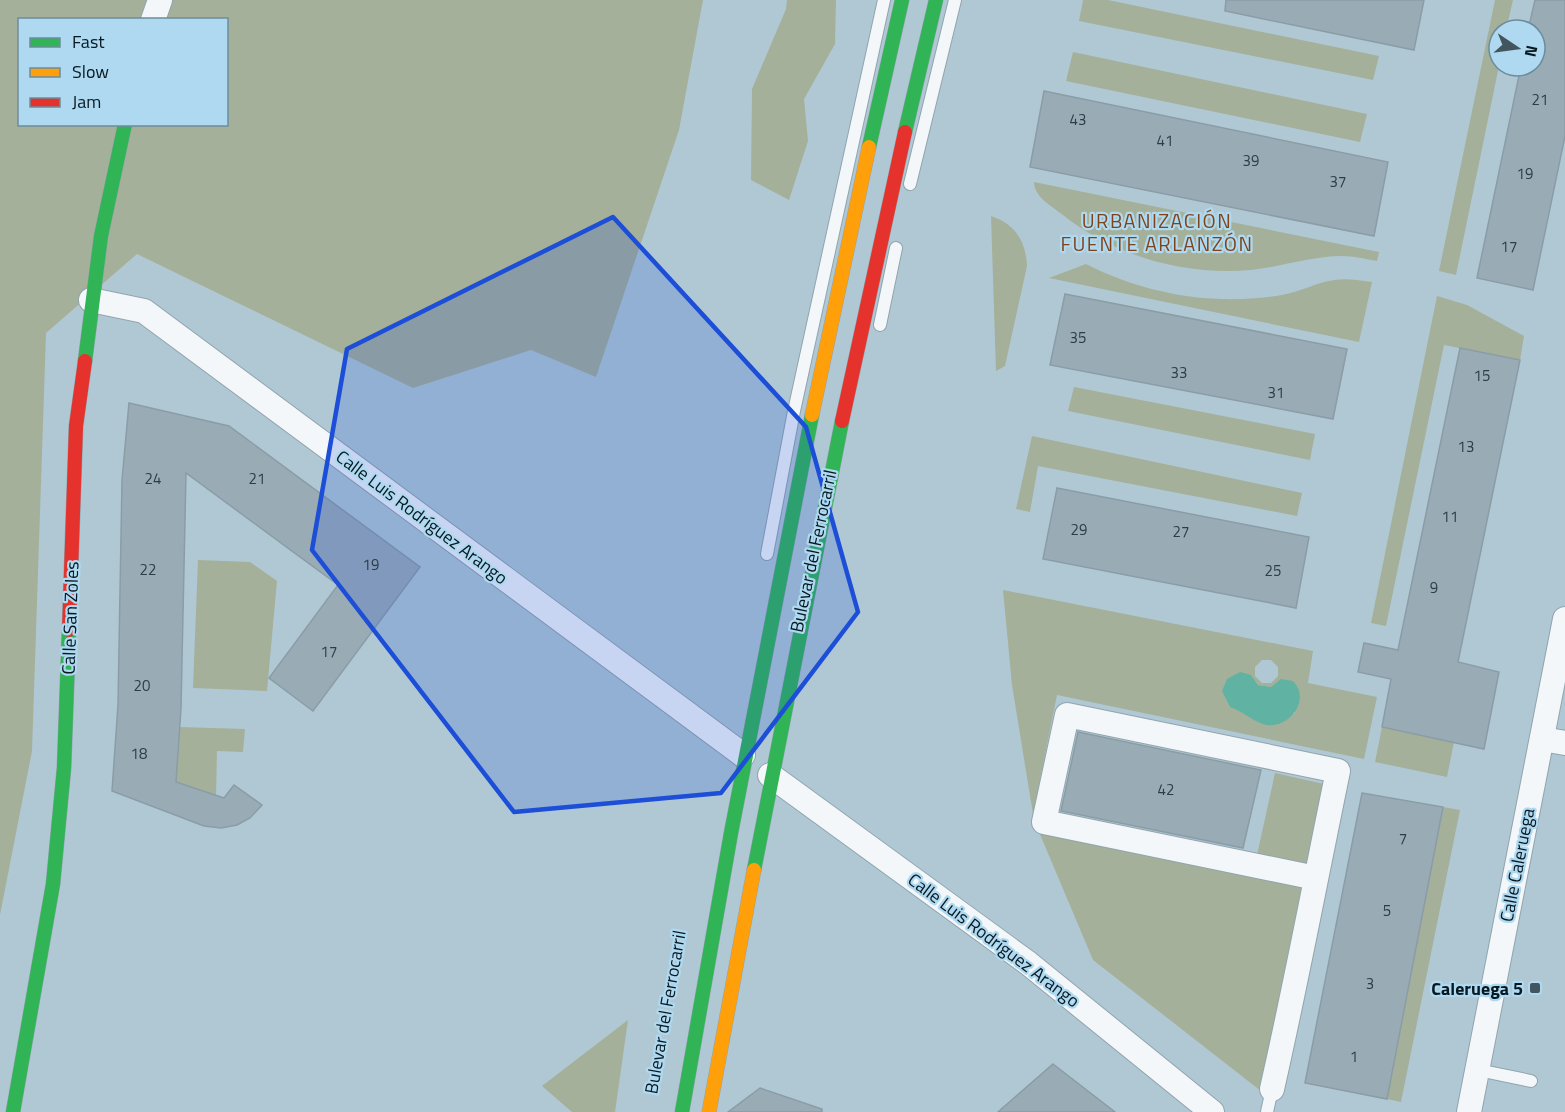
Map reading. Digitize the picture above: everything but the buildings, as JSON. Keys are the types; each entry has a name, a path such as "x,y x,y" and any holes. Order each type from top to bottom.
{"main road":[{"name":"Bulevar del Ferrocarril","path":"682,1112 734,748 902,0"},
{"name":"Bulevar del Ferrocarril","path":"709,1112 781,781 857,345 936,0"},
{"name":"Calle San Zoles","path":"13,1112 46,933 60,819 67,696 76,426 101,237 125,126"}],"street":[{"path":"154,18 160,0"},
{"name":"Calle Luis Rodríguez Arango","path":"91,300 144,311 734,748"},
{"name":"Calle Caleruega","path":"1469,1112 1553,741 1565,619"},
{"path":"1269,1101 1316,878 1338,771 1067,715 1044,822 1316,878"},
{"name":"Calle Luis Rodríguez Arango","path":"781,781 1028,963 1212,1112"}],"lane":[{"path":"764,571 794,411 884,0"},
{"path":"908,193 955,0"},
{"path":"877,339 899,238"},
{"path":"799,708 803,688"},
{"path":"1478,1070 1531,1081"}],"highlighted area":[{"path":"613,217 806,427 858,612 721,793 514,812 312,550 347,349"}],"shaded area":[{"path":"0,0 703,0 679,130 596,377 531,350 413,388 137,254 46,333 32,751 0,915"},
{"path":"787,0 836,0 835,44 804,99 808,141 789,200 751,180 752,89 786,9"},
{"path":"1083,0 1108,0 1379,56 1373,80 1079,21"},
{"path":"1495,0 1513,0 1509,18 1491,18"},
{"path":"1487,39 1487,78 1497,78 1456,275 1439,271"},
{"path":"1073,52 1367,114 1360,142 1066,81"},
{"path":"1034,182 1379,252 1377,261 1350,256 1330,256 1251,270 1201,270 1176,266 1127,252 1083,229 1045,201 1037,192"},
{"path":"991,216 1007,224 1018,235 1024,249 1027,266 1005,366 996,371"},
{"path":"1086,264 1109,275 1157,290 1207,298 1257,298 1282,295 1340,279 1372,282 1359,342 1049,278"},
{"path":"1437,296 1467,305 1524,336 1520,360 1444,345 1386,626 1371,623"},
{"path":"1074,387 1315,434 1310,460 1068,411"},
{"path":"1032,436 1302,493 1297,516 1038,466 1030,512 1016,509"},
{"path":"198,560 250,562 277,581 267,691 193,688"},
{"path":"1003,590 1313,651 1308,683 1377,697 1364,759 1057,695 1033,814 1012,685","holes":["1262,660 1271,660 1278,667 1278,676 1271,683 1262,683 1255,676 1255,667","1251,675 1258,685 1271,687 1281,680 1295,713 1269,724 1245,712"]},
{"path":"1240,672 1251,675 1258,685 1271,687 1281,679 1293,681 1300,698 1294,713 1280,724 1271,725 1259,723 1230,707 1222,691 1227,679"},
{"path":"180,727 245,729 243,752 217,751 216,795 176,782"},
{"path":"1382,727 1454,742 1447,777 1375,762"},
{"path":"1275,773 1324,784 1307,866 1257,855"},
{"path":"1443,807 1460,810 1401,1102 1387,1099"},
{"path":"1039,832 1302,885 1261,1091 1093,960"},
{"path":"628,1020 615,1112 572,1112 542,1086"}],"traffic: fast":[{"path":"869,147 902,0"},
{"path":"905,132 936,0"},
{"path":"85,361 101,236 125,126"},
{"path":"682,1112 731,833 812,415"},
{"path":"754,870 842,421"},
{"path":"13,1112 53,884 64,768 69,630"}],"traffic: slow":[{"path":"812,415 869,147"},
{"path":"709,1112 754,870"}],"traffic: jam":[{"path":"842,421 905,132"},
{"path":"69,630 76,426 85,361"}],"place":[{"name":"Caleruega 5","path":"1535,988"}],"district":[{"name":"URBANIZACIÓN FUENTE ARLANZÓN","path":"1157,232"}]}
